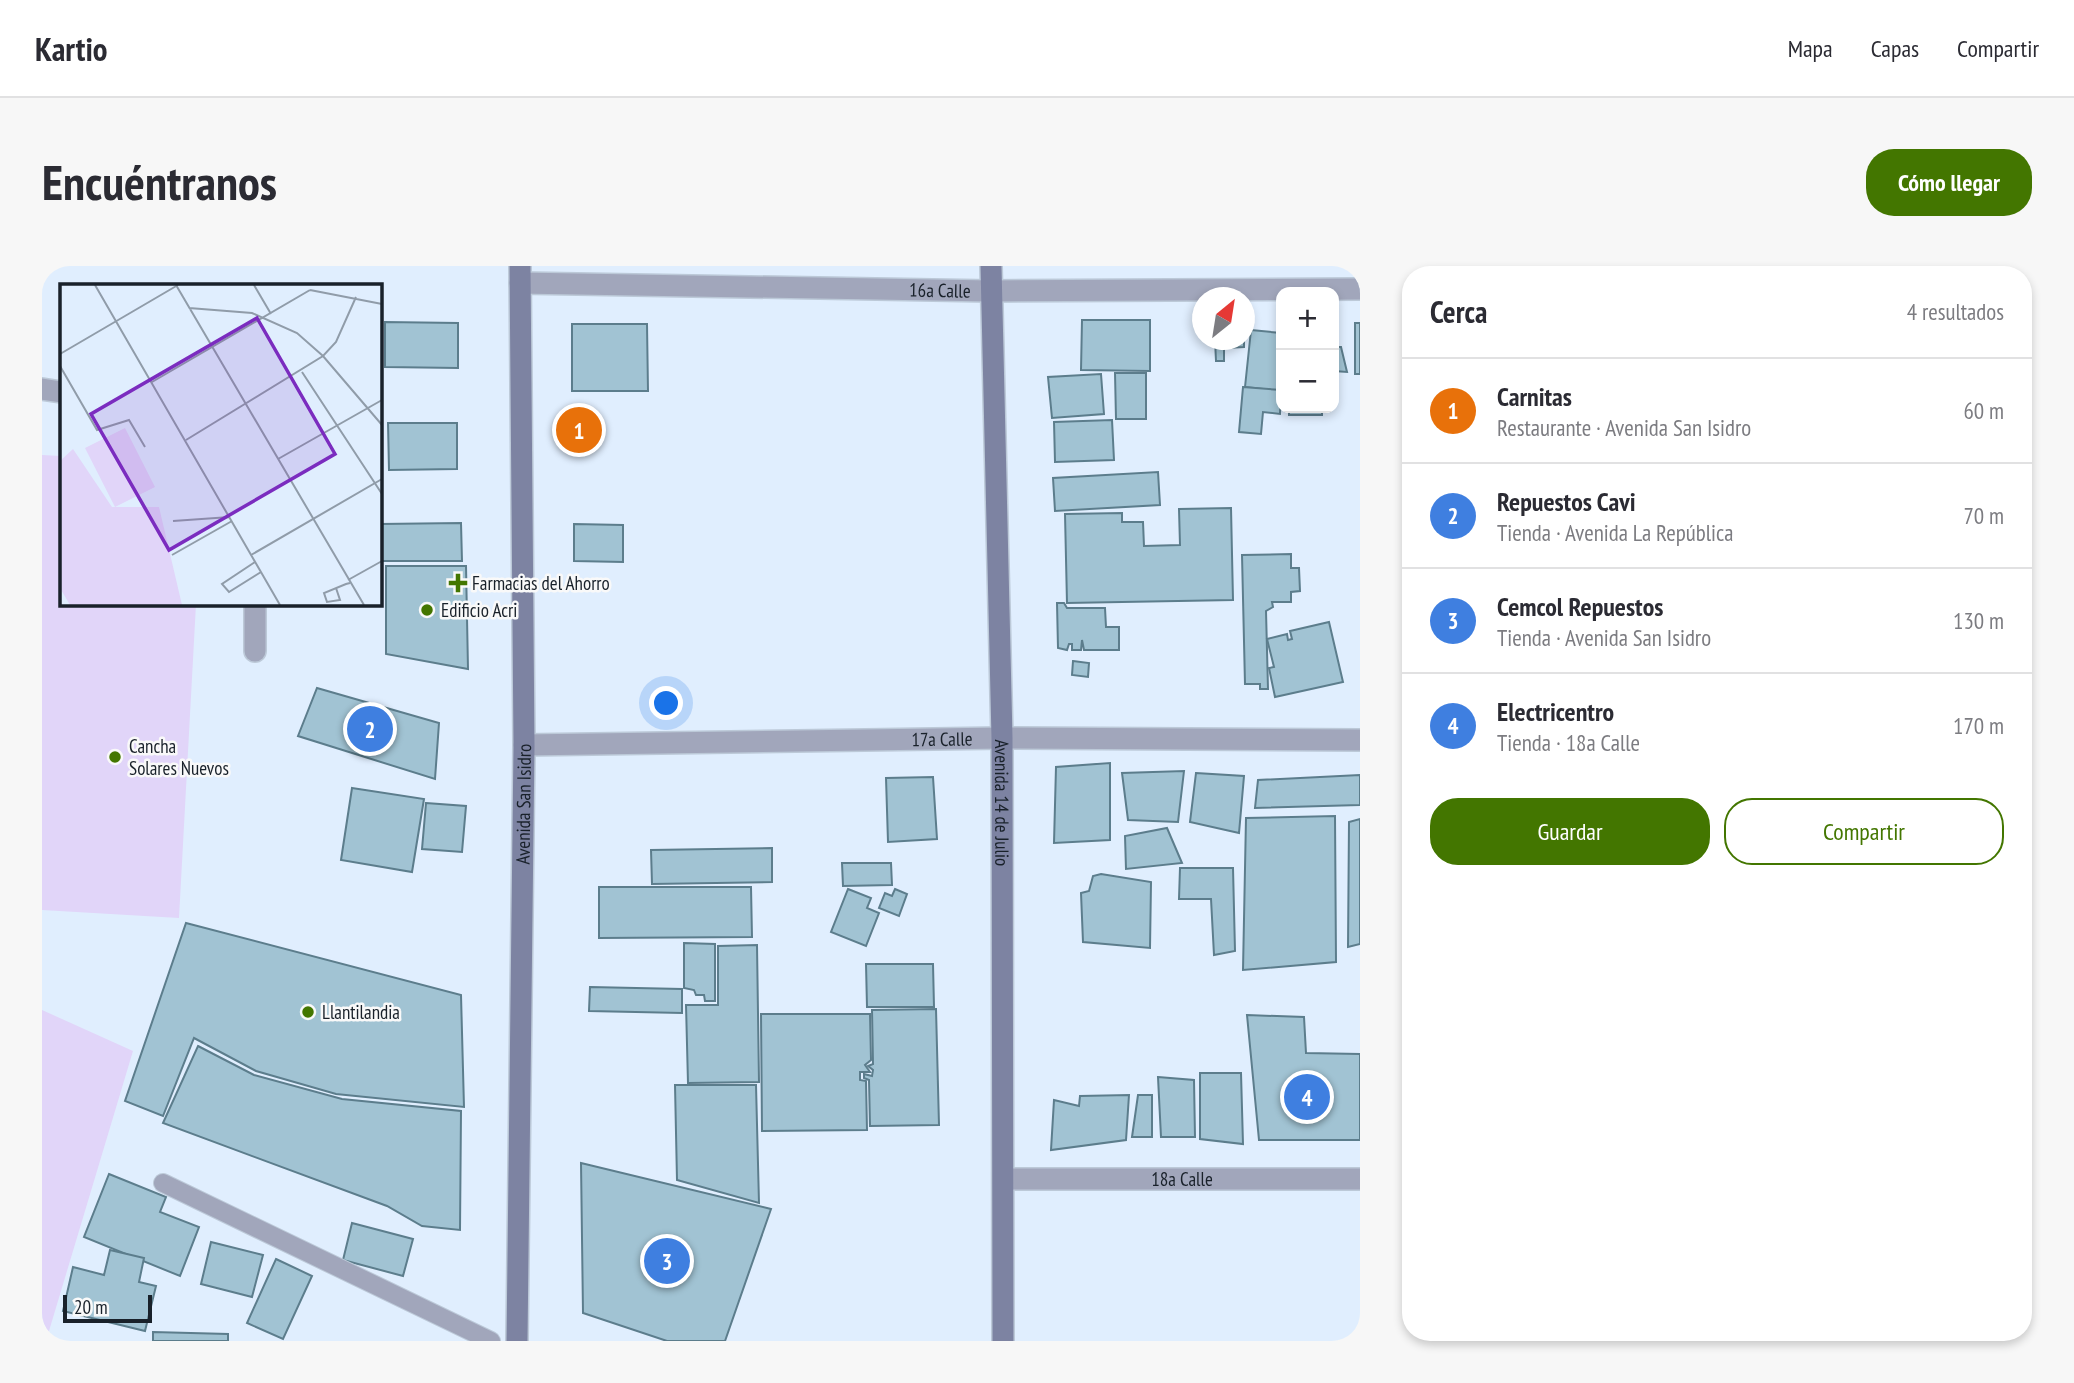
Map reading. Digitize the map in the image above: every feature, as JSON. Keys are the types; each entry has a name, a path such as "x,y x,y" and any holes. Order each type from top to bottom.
{"street":[{"name":"Avenida 14 de Julio","path":"991,266 1002,738 1005,1179 1003,1341"},
{"name":"16a Calle","path":"520,275 990,291 1360,289"},
{"name":"Avenida San Isidro","path":"517,1341 524,745 520,275"},
{"path":"42,389 60,392"},
{"path":"255,606 255,651"},
{"name":"17a Calle","path":"524,745 1002,738 1360,740"},
{"name":"18a Calle","path":"1005,1179 1360,1179"}],"lane":[{"path":"163,1183 491,1341"}],"shaded area":[{"name":"Cancha Solares Nuevos","path":"42,455 60,456 60,606 196,606 179,918 42,910"},
{"path":"42,1010 133,1051 46,1341 42,1341"}],"building":[{"path":"1082,320 1150,320 1150,371 1081,370"},
{"path":"385,322 458,323 458,368 385,367"},
{"path":"1355,323 1360,323 1360,374 1355,374"},
{"path":"572,324 647,324 648,391 572,391"},
{"path":"1255,330 1276,332 1276,390 1245,387 1249,350 1255,350"},
{"path":"1339,347 1341,347 1347,372 1339,371"},
{"path":"1215,350 1224,350 1224,361 1216,361"},
{"path":"1115,373 1146,373 1146,419 1116,419"},
{"path":"1101,374 1104,414 1052,418 1048,377"},
{"path":"1243,387 1276,390 1276,413 1280,414 1263,412 1261,434 1239,432"},
{"path":"1289,413 1322,413 1322,415"},
{"path":"1112,420 1114,460 1055,462 1054,422"},
{"path":"388,423 457,423 457,469 389,470"},
{"path":"1158,472 1160,505 1055,511 1053,478"},
{"path":"1231,508 1233,600 1067,603 1065,514 1122,513 1122,522 1143,522 1144,546 1180,545 1179,509"},
{"path":"461,523 462,561 382,561 382,524"},
{"path":"574,524 623,525 623,562 574,561"},
{"path":"1291,554 1291,568 1299,568 1300,591 1291,592 1291,602 1272,602 1273,607 1266,611 1268,689 1260,689 1260,684 1245,684 1242,555"},
{"name":"Edificio Acri","path":"386,566 466,566 468,669 386,654"},
{"path":"1057,603 1064,603 1067,608 1105,608 1106,627 1119,627 1119,650 1084,650 1082,640 1081,650 1072,650 1072,644 1069,644 1067,650 1058,648"},
{"path":"1329,622 1343,682 1275,697 1269,668 1274,667 1267,639 1287,634 1288,640 1292,639 1290,631"},
{"path":"1073,661 1089,663 1088,677 1072,675"},
{"path":"317,688 439,723 435,779 298,736"},
{"path":"1110,763 1110,840 1054,843 1056,767"},
{"path":"1184,771 1178,822 1128,820 1122,773"},
{"path":"1196,773 1244,776 1239,833 1190,822"},
{"path":"1360,775 1360,805 1255,808 1258,780"},
{"path":"933,777 937,839 888,842 886,778"},
{"path":"352,788 424,799 412,872 341,860"},
{"path":"426,803 466,806 462,852 422,849"},
{"path":"1335,816 1336,962 1243,970 1246,818"},
{"path":"1360,819 1360,944 1348,947 1349,822"},
{"path":"1167,828 1182,863 1126,869 1125,836"},
{"path":"772,848 772,882 652,884 651,850"},
{"path":"842,863 891,863 892,885 843,886"},
{"path":"1180,868 1233,868 1235,951 1214,955 1211,899 1179,899"},
{"path":"1101,874 1151,882 1150,948 1083,942 1081,893 1089,891 1093,876"},
{"path":"599,887 751,887 752,937 599,938"},
{"path":"848,889 871,898 867,908 879,913 866,946 831,932"},
{"path":"895,889 907,894 899,916 879,908 885,893 892,896"},
{"name":"Llantilandia","path":"186,923 461,995 464,1107 336,1094 256,1071 194,1038 163,1116 125,1101"},
{"path":"684,943 715,944 715,1001 705,1001 704,995 696,995 694,990 684,988"},
{"path":"757,945 759,1082 688,1083 686,1005 718,1005 718,946"},
{"path":"866,964 933,964 934,1007 867,1007"},
{"path":"590,987 682,989 682,1013 589,1011"},
{"path":"936,1009 939,1125 870,1126 869,1080 864,1078 864,1074 872,1076 873,1070 868,1066 873,1064 872,1010"},
{"path":"761,1014 870,1014 871,1060 865,1065 870,1072 860,1072 860,1080 866,1081 867,1130 762,1131"},
{"path":"1247,1015 1304,1017 1306,1053 1360,1054 1360,1140 1259,1140"},
{"path":"198,1046 254,1075 342,1099 461,1111 460,1230 422,1226 387,1206 163,1123"},
{"path":"1200,1073 1241,1073 1243,1144 1200,1139"},
{"path":"1158,1077 1194,1080 1195,1137 1161,1137"},
{"path":"675,1085 756,1085 759,1203 677,1180"},
{"path":"1129,1095 1126,1140 1051,1150 1054,1100 1079,1106 1080,1096"},
{"path":"1138,1095 1152,1095 1152,1137 1132,1137"},
{"path":"581,1163 771,1209 725,1341 667,1341 583,1313"},
{"path":"109,1174 166,1197 160,1212 199,1227 180,1276 84,1237"},
{"path":"352,1223 413,1239 403,1276 343,1260"},
{"path":"211,1242 263,1255 252,1297 201,1284"},
{"path":"110,1250 144,1258 139,1282 156,1286 145,1331 63,1311 73,1267 104,1275"},
{"path":"276,1259 312,1276 283,1339 247,1323"},
{"path":"153,1332 228,1334 228,1341 153,1341"}],"place":[{"name":"Carnitas","path":"579,430"},
{"name":"Farmacias del Ahorro","path":"458,583"},
{"name":"Edificio Acri","path":"427,610"},
{"name":"Repuestos Cavi","path":"370,729"},
{"name":"Cancha Solares Nuevos","path":"115,757"},
{"name":"Llantilandia","path":"308,1012"},
{"name":"Electricentro","path":"1307,1097"},
{"name":"Cemcol Repuestos","path":"667,1261"}]}
